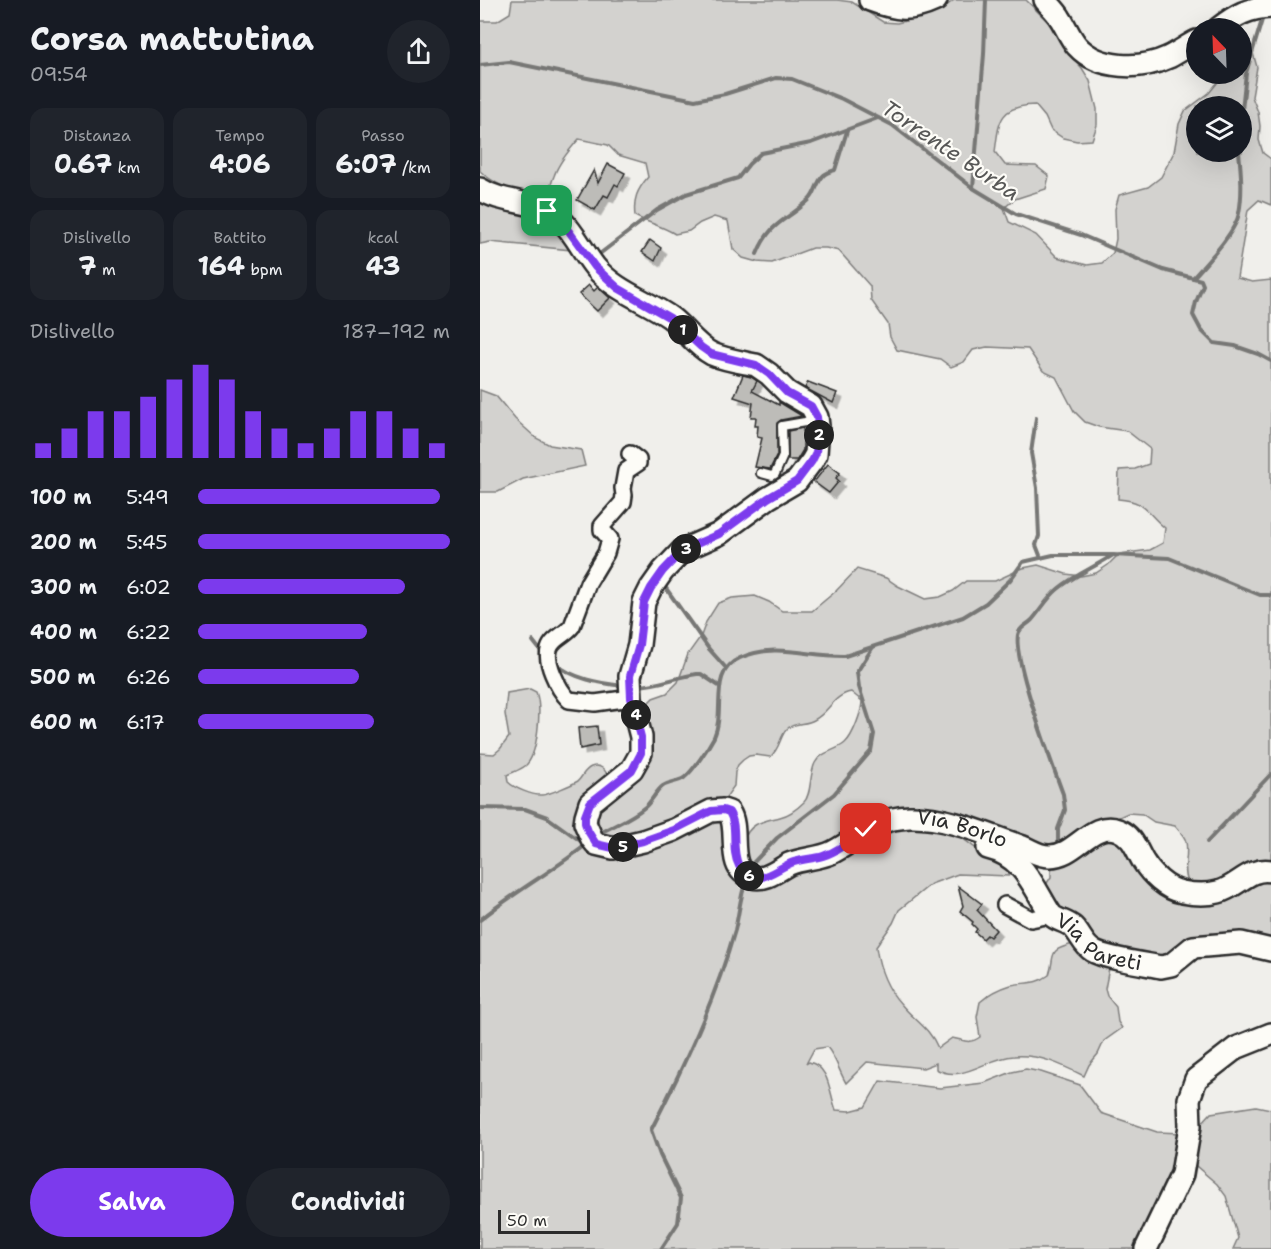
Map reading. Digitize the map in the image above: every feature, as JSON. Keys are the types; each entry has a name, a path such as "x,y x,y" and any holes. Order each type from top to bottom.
{"main road":[{"path":"870,0 894,9 914,8 936,0"},
{"path":"1045,0 1059,15 1076,45 1093,58 1106,63 1123,66 1148,63 1167,57 1186,46"},
{"path":"1231,18 1248,10 1271,7"},
{"path":"480,189 501,198 532,205 560,219 595,267 618,288 670,318 711,354 756,365 763,369 787,393 811,406 817,417"},
{"name":"Via Borlo","path":"817,417 819,436 816,453 797,481 768,498 719,534 683,550 657,579 644,602 639,645 630,676 631,698 641,737 641,753 632,770 590,803 585,816 588,831 596,844 604,847 623,847 674,830 711,811 723,810 729,812 733,822 734,853 740,867 752,877 760,878 769,876 791,863 832,853 866,829 887,820 935,818 1024,847 1042,856 1053,856 1070,850 1096,831 1118,830 1131,839 1142,859 1155,875 1174,890 1182,892 1218,892 1254,872 1271,871"},
{"name":"Via Pareti","path":"961,827 984,847 1003,853 1017,862 1034,883 1051,915 1072,925 1084,944 1095,953 1161,967 1171,965 1193,947 1241,943 1271,950"},
{"path":"1146,1249 1182,1174 1190,1126 1189,1099 1196,1079 1236,1048 1271,1034"}],"street":[{"path":"630,454 638,460 638,463 626,471 622,502 603,526 602,530 610,539 606,553 588,583 572,626 552,643 549,650 554,679 569,700 596,703 631,698"},
{"path":"1005,905 1031,919 1051,915"}],"lane":[{"path":"761,473 772,476 775,474 783,456 782,426 805,422 817,417"}],"shaded area":[{"path":"512,0 837,0 852,2 883,22 897,23 927,16 941,10 954,0 1026,0 1051,25 1090,81 1097,109 1097,125 1092,140 1077,141 1063,138 1051,130 1045,117 1035,105 1014,108 1008,112 1000,124 995,152 1005,165 1036,166 1049,176 1046,189 1015,199 1004,208 1009,222 1036,235 1057,257 1087,265 1102,263 1113,253 1116,239 1115,209 1119,195 1148,187 1161,177 1174,152 1179,124 1186,110 1186,162 1252,162 1252,97 1258,112 1259,140 1263,153 1271,159 1271,205 1259,200 1248,210 1237,278 1252,282 1271,280 1271,861 1260,863 1223,882 1201,885 1188,882 1186,877 1187,847 1182,834 1175,826 1154,822 1142,814 1128,813 1068,845 1033,846 935,812 810,848 760,870 744,864 743,843 750,830 758,823 787,815 802,804 807,799 817,759 841,746 851,735 859,717 862,701 851,692 835,700 824,713 814,720 793,725 787,729 770,757 756,755 743,760 735,772 734,786 724,800 678,823 608,839 604,836 598,824 600,806 642,775 649,747 648,703 653,698 667,693 678,682 688,654 701,636 706,622 718,603 732,598 755,596 782,611 812,611 857,569 886,578 925,599 940,597 966,581 995,581 1023,568 1038,565 1081,576 1096,573 1119,554 1150,550 1163,543 1165,528 1145,508 1135,502 1118,499 1119,470 1135,469 1149,464 1150,449 1127,431 1099,427 1085,422 1074,411 1056,377 1043,371 1028,349 987,347 973,350 964,362 951,367 940,359 897,350 890,337 888,324 871,300 870,286 839,251 812,248 772,263 757,262 743,258 733,249 728,221 714,217 689,231 675,234 635,216 635,200 648,177 645,163 618,155 608,145 579,139 559,166 548,191 539,200 487,177 480,171 480,21 497,21 510,13"},
{"path":"1252,53 1257,67 1252,97 1205,96 1216,84 1252,84"},
{"path":"480,196 550,219 572,250 490,242 480,244"},
{"path":"480,390 496,396 515,419 536,438 550,445 581,450 585,466 523,479 498,492 480,492"},
{"path":"530,689 536,692 538,699 539,719 536,742 529,761 525,766 507,775 508,782 524,791 542,795 578,781 591,767 602,768 608,778 587,843 713,816 722,819 757,886 772,886 784,877 897,824 940,828 962,838 982,853 1011,869 1009,876 958,874 931,884 899,910 876,947 879,962 896,998 926,1029 938,1048 952,1038 969,1041 980,1037 977,1017 980,1002 1007,986 1035,982 1049,975 1055,951 1073,944 1109,968 1105,989 1107,996 1116,1007 1118,1022 1122,1028 1104,1041 1084,1076 1042,1059 1014,1056 1004,1057 965,1072 956,1073 946,1073 936,1069 936,1063 923,1068 867,1062 846,1083 827,1047 814,1049 806,1064 809,1062 816,1065 825,1075 836,1110 850,1111 865,1107 880,1081 940,1088 984,1083 1026,1069 1080,1085 1101,1113 1157,1132 1181,1133 1169,1187 1133,1249 480,1249 480,753 494,754 509,737 505,714 507,693"},
{"path":"1111,837 1118,839 1165,890 1271,876 1271,944 1169,958 1103,949 1058,909 1047,891 1047,883 1054,865 1068,863 1075,859 1097,839"},
{"path":"1256,1106 1271,1109 1271,1249 1233,1249 1238,1238 1226,1196 1217,1184 1196,1166 1193,1151 1194,1137 1201,1124 1211,1113"}],"building":[{"path":"608,164 625,173 618,186 615,184 608,197 604,195 595,210 577,200 594,170 598,183"},
{"path":"650,240 661,248 655,261 642,252"},
{"path":"589,285 594,291 598,287 610,298 597,311 579,294"},
{"path":"743,375 757,381 752,391 779,405 779,402 802,416 781,420 777,423 777,455 770,469 755,467 762,438 757,437 756,417 751,417 753,403 734,397"},
{"path":"808,382 837,393 833,403 805,388"},
{"path":"803,428 803,450 797,460 788,460 788,431"},
{"path":"828,464 840,473 836,478 839,481 829,493 814,482"},
{"path":"597,726 599,745 580,749 578,728"},
{"path":"958,886 982,904 977,910 996,930 990,937 987,935 983,939 975,932 977,929 972,924 973,922 960,911 963,906"}],"waterway":[{"path":"973,188 986,0"},
{"path":"1244,96 1246,73 1262,20 1261,15"},
{"name":"Torrente Burba","path":"480,65 509,62 695,100 725,94 776,78 792,79 842,99 892,125 973,188 1016,214 1081,235 1163,270 1201,280 1203,285 1193,315 1201,330 1214,343 1235,346 1271,361"},
{"path":"597,256 657,210 686,194 738,178 761,153 811,143 878,118"},
{"path":"757,254 768,234 809,200 823,176 835,170 847,131"},
{"path":"1193,278 1220,247 1237,221 1241,190 1240,162"},
{"path":"1036,418 1031,453 1037,488 1039,536 1036,545 1041,558"},
{"path":"597,835 640,811 663,786 684,778 692,770 714,737 724,673 730,664 753,653 792,651 845,656 963,617 986,603 1010,580 1023,562 1053,555 1169,558 1260,595 1271,595"},
{"path":"1058,846 1058,829 1065,810 1063,794 1026,685 1020,662 1019,632 1058,589 1113,555"},
{"path":"663,584 709,649 726,668"},
{"path":"533,641 544,655"},
{"path":"750,868 777,838 834,794 871,751 874,734 859,687 857,672 873,647"},
{"path":"554,663 578,677 623,686"},
{"path":"636,686 651,685 697,674 701,674 719,686"},
{"path":"1207,842 1271,774"},
{"path":"480,808 525,809 547,817 586,845"},
{"path":"480,920 587,844"},
{"path":"661,1249 678,1223 681,1198 660,1155 651,1130 687,1057 718,982 735,930 746,881"}],"route":[{"path":"547,211 560,219 595,267 618,288 670,318 711,354 756,365 769,374 787,393 805,401 815,412 819,436 816,453 797,481 768,498 719,534 683,550 663,571 646,596 639,645 630,676 631,698 641,737 641,753 632,770 623,779 590,803 585,823 592,839 596,844 604,847 623,847 674,830 711,811 723,810 729,812 732,817 734,853 740,867 752,877 760,878 769,876 791,863 832,853 866,829"}]}
